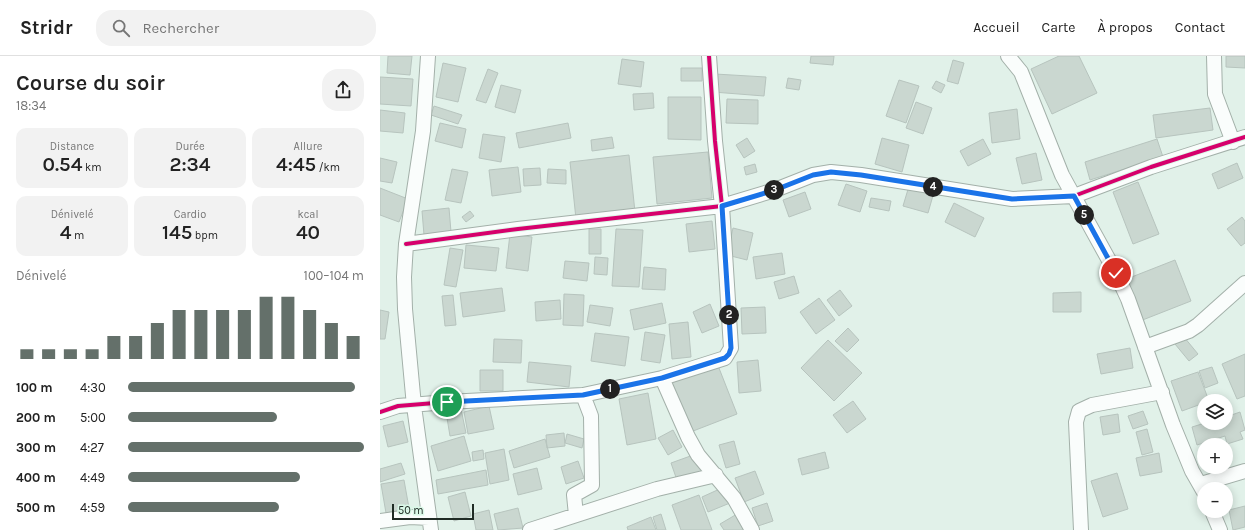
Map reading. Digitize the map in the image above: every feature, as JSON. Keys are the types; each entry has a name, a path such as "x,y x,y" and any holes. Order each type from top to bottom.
{"street":[{"path":"380,521 410,517 430,524 414,406 405,309 404,277 406,244 422,144 428,56"},
{"path":"380,412 398,406 583,395 662,378 725,358 729,354 731,348 722,206 715,141 709,56"},
{"path":"1008,56 1021,72 1062,175 1116,273 1128,299 1192,471 1198,482"},
{"path":"406,244 518,228 722,206 775,190 813,175 831,172 861,175 1012,199 1074,196 1151,167 1239,140 1215,94 1214,56"},
{"path":"1145,347 1189,331 1198,325 1245,283"},
{"path":"662,378 688,437 698,455 734,498 752,530"},
{"path":"1081,530 1076,422 1079,411 1092,405 1162,392"},
{"path":"576,515 574,496 592,485 591,416 583,395"},
{"path":"1217,482 1245,471"},
{"path":"530,530 657,489 716,475"},
{"path":"1215,518 1220,530"}],"building":[{"path":"388,56 412,56 410,75 387,73"},
{"path":"811,56 834,56 833,65 810,63"},
{"path":"1059,56 1079,56 1097,93 1052,114 1031,69"},
{"path":"1226,56 1245,56 1245,68 1226,67"},
{"path":"622,59 644,62 641,87 618,84"},
{"path":"953,60 964,63 958,84 947,81"},
{"path":"443,63 466,68 458,102 436,97"},
{"path":"681,68 702,68 702,81 681,81"},
{"path":"488,69 498,73 486,103 476,100"},
{"path":"715,74 766,77 764,96 713,92"},
{"path":"380,77 413,79 411,106 380,104"},
{"path":"788,78 801,80 799,90 786,88"},
{"path":"899,80 919,86 906,123 886,116"},
{"path":"936,81 945,85 941,93 932,88"},
{"path":"501,85 521,90 515,113 495,107"},
{"path":"653,93 654,108 634,110 633,94"},
{"path":"668,97 701,97 701,140 668,139"},
{"path":"727,99 758,100 758,124 726,123"},
{"path":"916,102 932,108 923,134 906,128"},
{"path":"434,106 462,115 458,124 431,115"},
{"path":"1210,108 1213,130 1156,138 1153,115"},
{"path":"1017,109 1020,139 992,143 989,113"},
{"path":"380,110 405,113 403,133 380,131"},
{"path":"440,123 466,129 462,148 435,141"},
{"path":"568,123 571,138 519,148 516,133"},
{"path":"483,134 505,137 501,162 479,158"},
{"path":"612,137 614,148 592,151 591,140"},
{"path":"747,138 755,151 744,158 736,145"},
{"path":"882,138 909,145 902,172 875,164"},
{"path":"983,139 991,154 968,166 960,151"},
{"path":"1157,139 1163,157 1090,180 1085,162"},
{"path":"708,152 712,198 657,204 653,157"},
{"path":"1036,153 1042,180 1022,184 1016,158"},
{"path":"629,155 635,212 576,219 570,162"},
{"path":"380,158 397,162 392,183 380,181"},
{"path":"1237,163 1243,178 1218,189 1212,174"},
{"path":"755,164 757,172 746,175 744,167"},
{"path":"518,167 521,192 492,196 489,170"},
{"path":"540,168 541,185 524,186 523,169"},
{"path":"452,169 468,172 461,203 445,200"},
{"path":"548,169 566,170 566,184 547,183"},
{"path":"1138,182 1159,234 1133,244 1113,192"},
{"path":"846,184 867,191 860,212 838,205"},
{"path":"909,186 934,192 928,213 903,206"},
{"path":"380,188 408,199 399,222 380,215"},
{"path":"805,192 811,209 789,217 783,200"},
{"path":"871,198 891,201 889,211 869,207"},
{"path":"954,203 984,218 975,237 945,222"},
{"path":"449,208 451,232 424,235 422,211"},
{"path":"470,211 474,216 466,222 462,217"},
{"path":"1242,217 1245,221 1245,243 1241,246 1227,229"},
{"path":"712,221 715,249 689,252 686,224"},
{"path":"733,228 753,233 747,260 727,255"},
{"path":"589,229 601,229 601,254 589,254"},
{"path":"616,229 643,230 639,287 612,286"},
{"path":"510,234 532,237 528,271 506,268"},
{"path":"466,245 499,248 496,271 464,268"},
{"path":"450,248 463,250 456,287 444,285"},
{"path":"782,253 785,274 756,279 753,257"},
{"path":"595,257 608,258 607,275 594,274"},
{"path":"1175,260 1191,301 1140,321 1124,280"},
{"path":"565,261 589,263 587,281 563,278"},
{"path":"644,267 666,269 665,290 642,289"},
{"path":"794,276 799,293 779,299 774,282"},
{"path":"502,288 505,311 463,317 460,293"},
{"path":"840,290 852,306 839,316 827,300"},
{"path":"1081,292 1081,312 1053,312 1053,293"},
{"path":"564,294 584,295 583,326 563,325"},
{"path":"453,295 456,325 445,326 442,296"},
{"path":"819,298 835,320 816,334 800,312"},
{"path":"560,300 561,319 536,321 535,302"},
{"path":"662,303 666,323 634,330 630,310"},
{"path":"710,304 719,326 702,333 693,312"},
{"path":"590,305 613,308 610,326 587,322"},
{"path":"765,307 766,333 742,334 741,308"},
{"path":"380,310 389,312 385,339 380,339"},
{"path":"688,322 691,357 672,359 669,324"},
{"path":"848,328 859,340 847,352 835,341"},
{"path":"645,332 665,335 660,363 641,360"},
{"path":"595,333 629,337 625,366 591,361"},
{"path":"1184,337 1198,354 1189,361 1175,344"},
{"path":"494,339 522,340 521,363 493,362"},
{"path":"828,340 862,373 834,401 801,368"},
{"path":"1130,348 1133,368 1101,374 1097,354"},
{"path":"1245,354 1245,396 1237,399 1222,364"},
{"path":"758,360 761,391 739,393 737,362"},
{"path":"529,362 571,366 569,387 527,382"},
{"path":"717,363 737,414 688,433 668,382"},
{"path":"1212,367 1218,383 1205,388 1199,371"},
{"path":"480,370 503,370 503,391 480,391"},
{"path":"1198,372 1206,394 1197,394 1197,406 1182,411 1171,381"},
{"path":"648,393 656,439 627,445 619,399"},
{"path":"853,401 866,419 847,433 833,415"},
{"path":"489,406 494,429 468,434 464,412"},
{"path":"461,409 466,433 450,436 446,412"},
{"path":"1143,411 1148,424 1133,429 1128,416"},
{"path":"1240,412 1245,430 1240,432 1243,439 1233,442 1233,438 1226,438 1225,436 1219,438 1197,438 1197,445 1192,427 1197,425 1197,430 1233,430 1233,414"},
{"path":"1118,414 1120,432 1103,435 1100,417"},
{"path":"403,421 408,442 388,447 383,426"},
{"path":"1147,429 1153,452 1142,455 1136,432"},
{"path":"673,430 682,447 668,455 658,438"},
{"path":"564,433 565,446 547,448 546,435"},
{"path":"567,434 584,439 582,448 565,443"},
{"path":"464,436 471,461 438,471 431,446"},
{"path":"545,439 550,457 514,468 509,451"},
{"path":"734,441 740,464 726,468 719,445"},
{"path":"504,449 509,480 490,484 485,453"},
{"path":"483,450 484,459 473,461 472,452"},
{"path":"825,452 829,468 802,475 798,459"},
{"path":"1159,453 1162,472 1140,476 1136,458"},
{"path":"696,454 704,477 679,486 671,463"},
{"path":"578,461 584,478 566,484 561,467"},
{"path":"401,463 405,474 380,482 380,469"},
{"path":"537,468 542,489 518,495 513,474"},
{"path":"486,470 488,485 438,494 436,480"},
{"path":"755,471 764,494 744,502 735,478"},
{"path":"1117,473 1128,509 1103,517 1091,481"},
{"path":"404,480 409,508 386,513 381,484"},
{"path":"724,487 730,503 708,512 702,497"},
{"path":"465,492 471,516 454,521 448,497"},
{"path":"699,495 712,530 681,530 672,505"},
{"path":"767,503 773,521 758,526 752,508"},
{"path":"1245,506 1245,527 1233,530 1231,518 1233,518 1233,509"},
{"path":"518,508 523,528 498,530 494,514"},
{"path":"489,510 493,530 476,530 473,514"},
{"path":"661,514 666,530 657,530 653,517"},
{"path":"737,514 746,530 724,530 720,524"},
{"path":"651,517 656,530 628,530 627,527"}],"cycle path":[{"path":"380,412 398,406 583,395 662,378 725,358 731,348 722,206 715,141 709,56"},
{"path":"406,244 518,229 722,206 775,190 813,175 831,172 861,175 1012,199 1074,196 1151,167 1245,137"}],"route":[{"path":"447,402 583,395 662,378 725,358 729,354 731,348 722,206 775,190 813,175 831,172 861,175 982,196 1012,199 1074,196 1116,273"}]}
